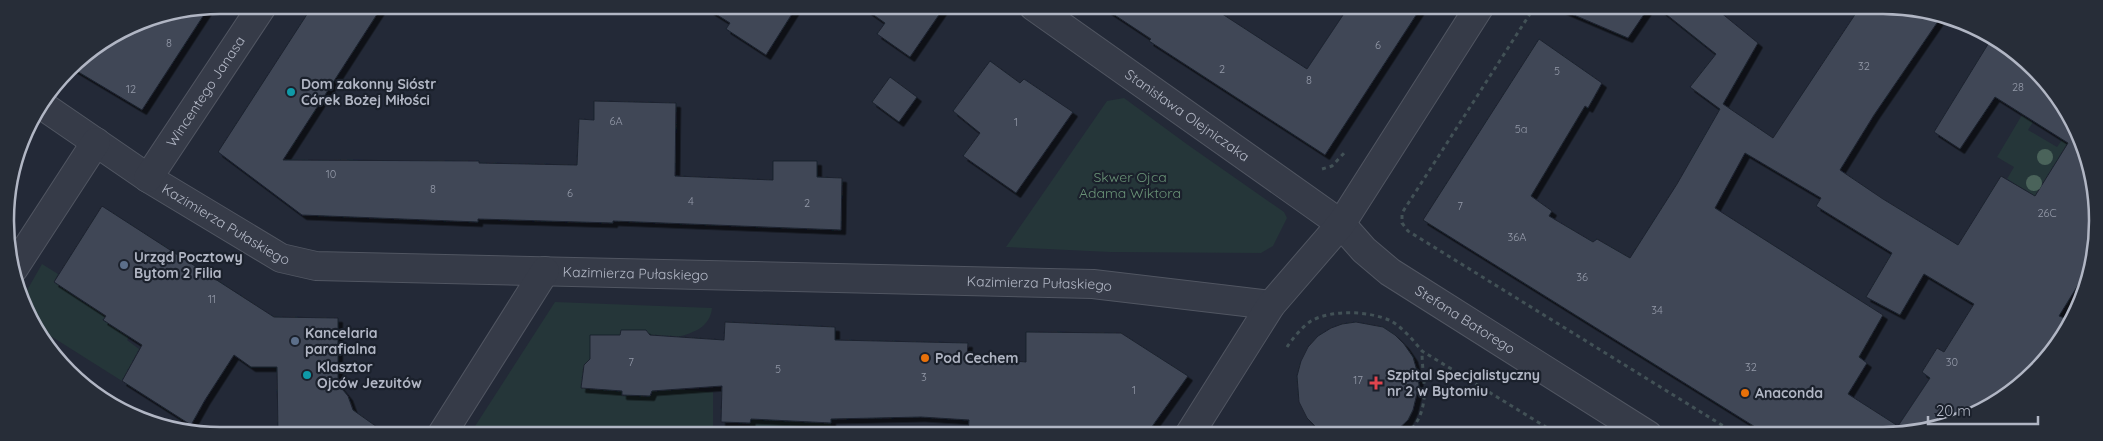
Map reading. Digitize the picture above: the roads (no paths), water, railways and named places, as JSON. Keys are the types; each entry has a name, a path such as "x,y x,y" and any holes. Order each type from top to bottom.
{"street":[{"name":"Wincentego Janasa","path":"148,178 257,14"},
{"name":"Stanisława Olejniczaka","path":"1044,14 1341,224"},
{"path":"1194,427 1271,305 1341,224 1475,14"},
{"name":"Kazimierza Pułaskiego","path":"47,109 148,178 281,258 316,266 1093,284 1271,305"},
{"path":"18,262 96,142"},
{"name":"Stefana Batorego","path":"1341,224 1364,250 1390,272 1635,427"},
{"path":"446,427 545,272"}],"place":[{"name":"Dom zakonny Sióstr Córek Bożej Miłości","path":"291,92"},
{"name":"Urząd Pocztowy Bytom 2 Filia","path":"124,265"},
{"name":"Kancelaria parafialna","path":"295,341"},
{"name":"Pod Cechem","path":"925,358"},
{"name":"Klasztor Ojców Jezuitów","path":"307,375"},
{"name":"Szpital Specjalistyczny nr 2 w Bytomiu","path":"1376,383"},
{"name":"Anaconda","path":"1745,393"}],"park label":[{"name":"Skwer Ojca Adama Wiktora","path":"1130,186"}]}
